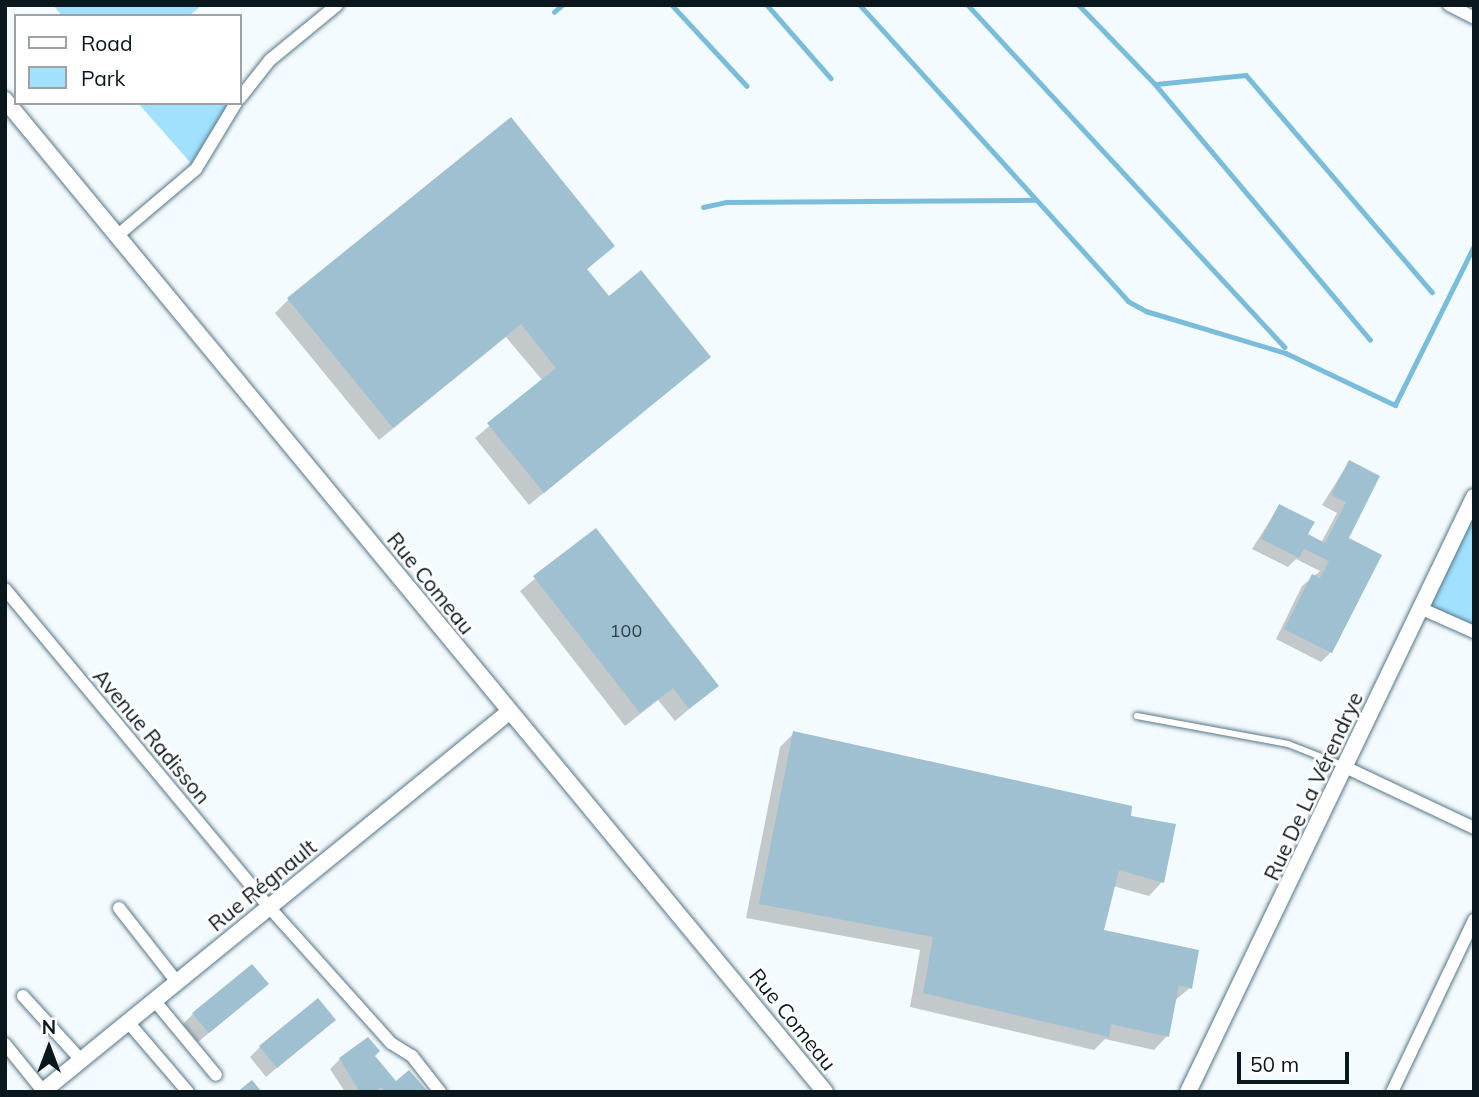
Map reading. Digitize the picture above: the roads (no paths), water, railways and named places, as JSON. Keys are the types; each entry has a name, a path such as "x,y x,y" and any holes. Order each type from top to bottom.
{"street":[{"path":"242,93 270,60 337,5"},
{"path":"1448,5 1474,18"},
{"name":"Rue Comeau","path":"5,100 825,1092"},
{"path":"118,235 196,169 234,105"},
{"name":"Rue De La Vérendrye","path":"1188,1092 1474,497"},
{"name":"Avenue Radisson","path":"5,589 269,907 391,1043 412,1056 440,1092"},
{"path":"1422,609 1474,632"},
{"name":"Rue Régnault","path":"42,1091 509,712"},
{"path":"1345,767 1474,828"},
{"path":"119,908 177,982"},
{"path":"1392,1092 1474,920"},
{"path":"23,996 81,1060"},
{"path":"154,1000 216,1075"},
{"path":"128,1022 188,1092"},
{"path":"5,1044 42,1091"}],"lane":[{"path":"1138,716 1288,744 1345,767"}],"waterway":[{"path":"554,12 562,5"},
{"path":"672,5 747,86"},
{"path":"767,5 831,78"},
{"path":"860,5 1128,301 1146,311 1286,353 1395,405 1474,246"},
{"path":"968,5 1285,347"},
{"path":"1079,5 1155,84 1370,339"},
{"path":"1156,84 1246,75 1432,292"},
{"path":"703,207 726,202 1035,200"}]}
